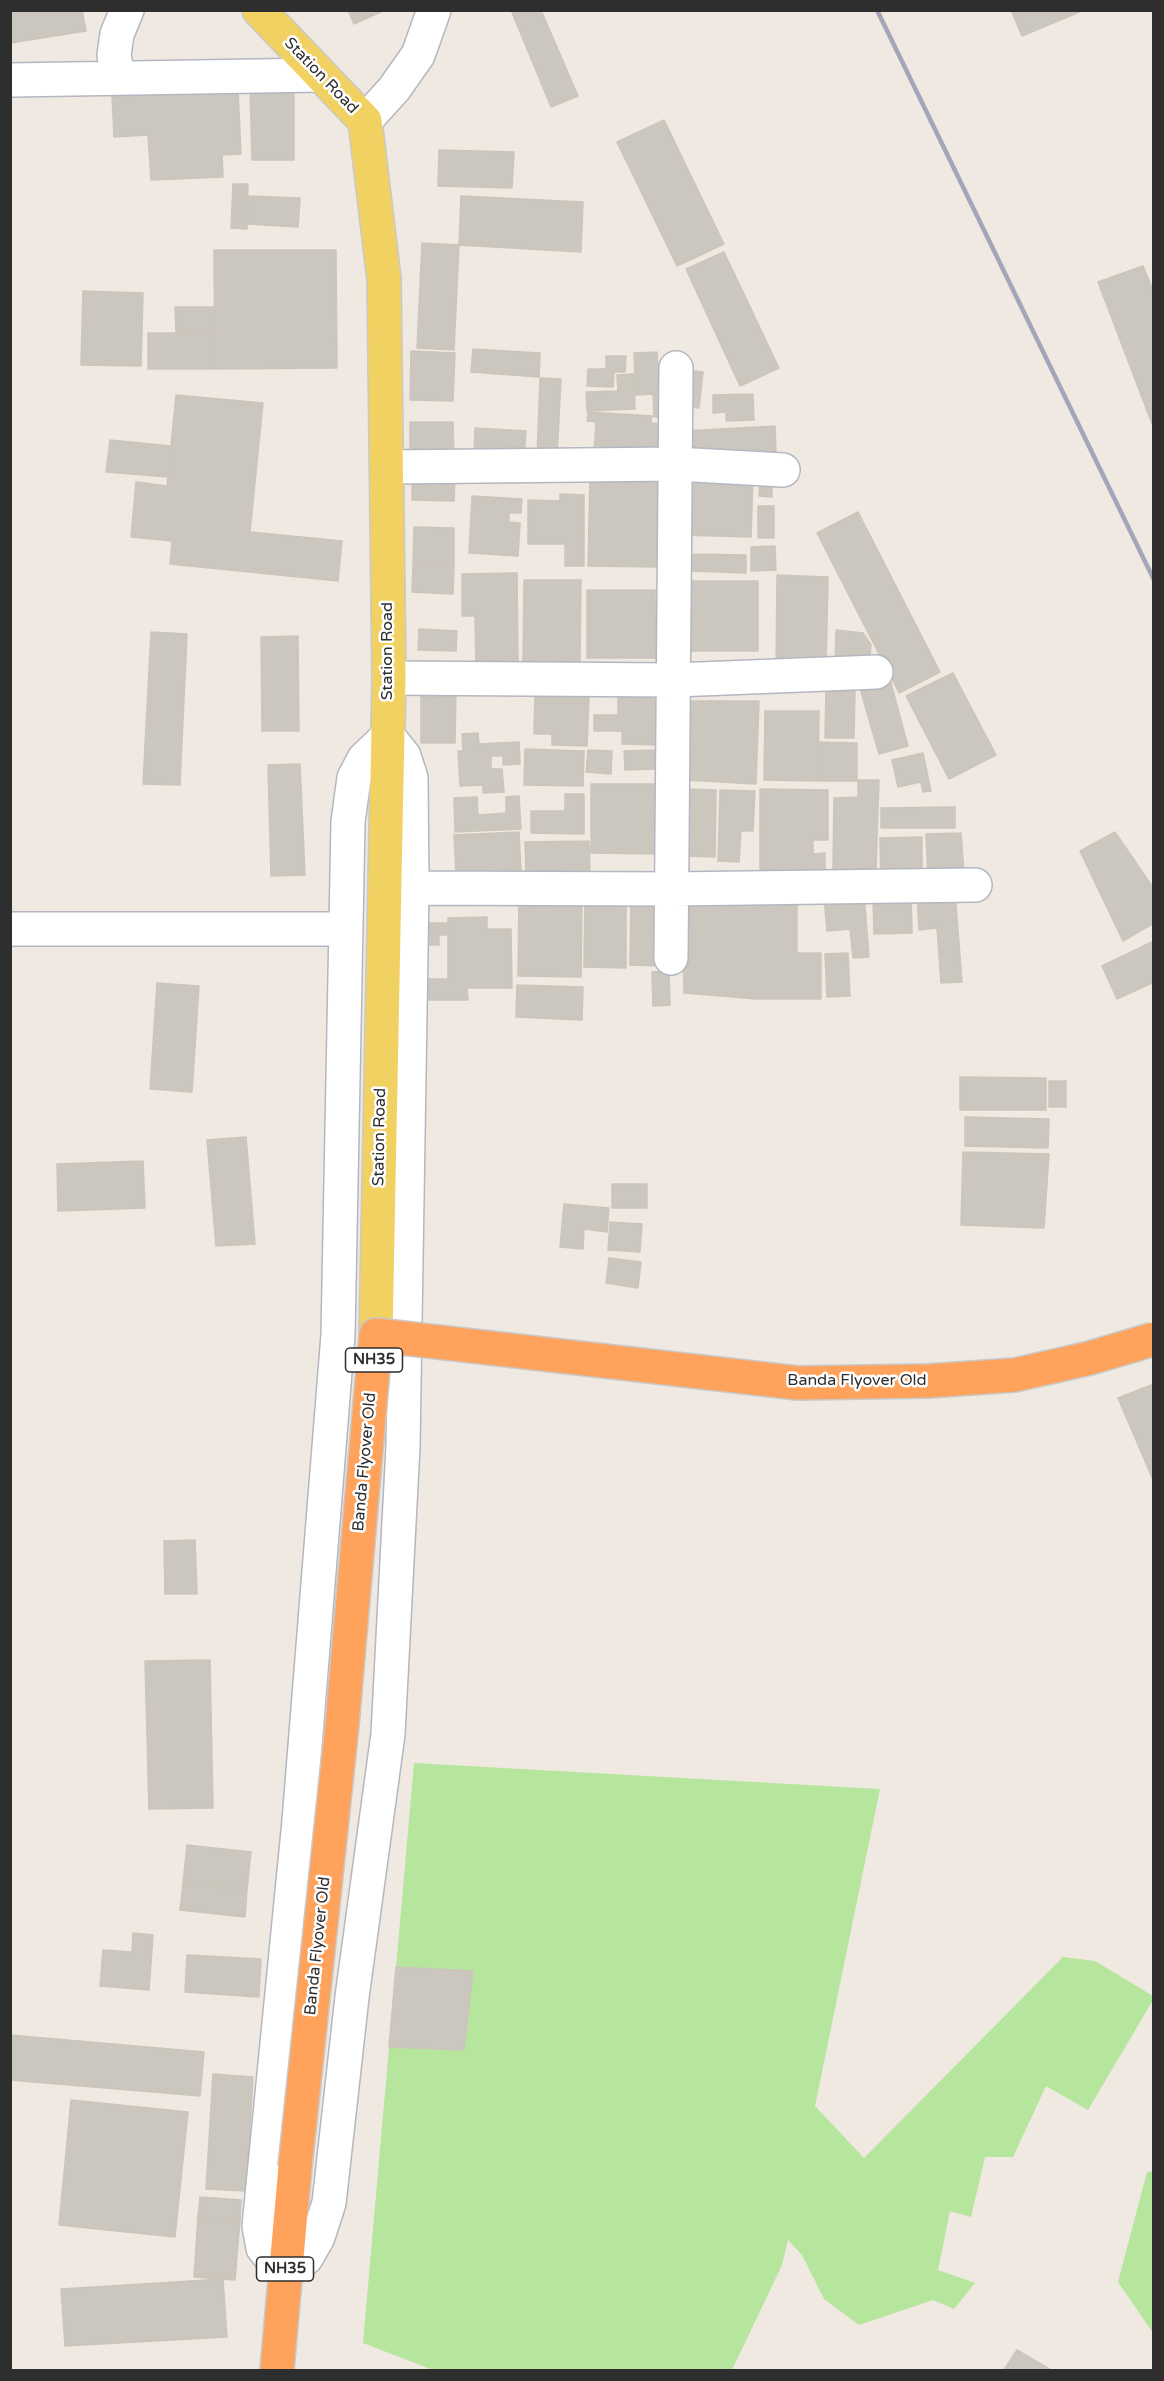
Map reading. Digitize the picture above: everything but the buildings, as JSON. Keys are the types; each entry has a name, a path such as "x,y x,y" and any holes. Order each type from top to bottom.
{"highway":[{"name":"Banda Flyover Old","path":"277,2370 284,2274 342,1725 376,1335 798,1383 928,1381 1015,1375 1090,1358 1154,1339"}],"main road":[{"name":"Station Road","path":"259,10 365,121 384,279 389,678 376,1335"}],"street":[{"path":"118,77 114,55 117,34 128,10"},
{"path":"365,121 394,89 418,56 434,10"},
{"path":"10,80 320,75"},
{"path":"671,958 676,369"},
{"path":"387,467 676,464 783,470"},
{"path":"389,678 675,680 876,672"},
{"path":"388,736 404,756 411,778 412,888 403,1446 388,1734 352,1997 329,2203 318,2237 306,2258 284,2274 263,2248 259,2226 299,1821 338,1335 348,822 354,778 364,759 388,736"},
{"path":"412,888 672,889 975,885"},
{"path":"10,929 345,929"}],"green space":[{"path":"414,1763 880,1789 815,2106 864,2158 1063,1957 1095,1961 1153,1996 1153,2000 1088,2110 1046,2086 1013,2157 985,2157 971,2217 950,2211 938,2270 975,2283 954,2309 933,2300 859,2325 824,2299 802,2255 788,2240 782,2265 732,2370 433,2370 363,2343"},
{"path":"1154,2171 1153,2333 1118,2282 1147,2172"}],"railway":[{"path":"877,10 1154,580"}]}
